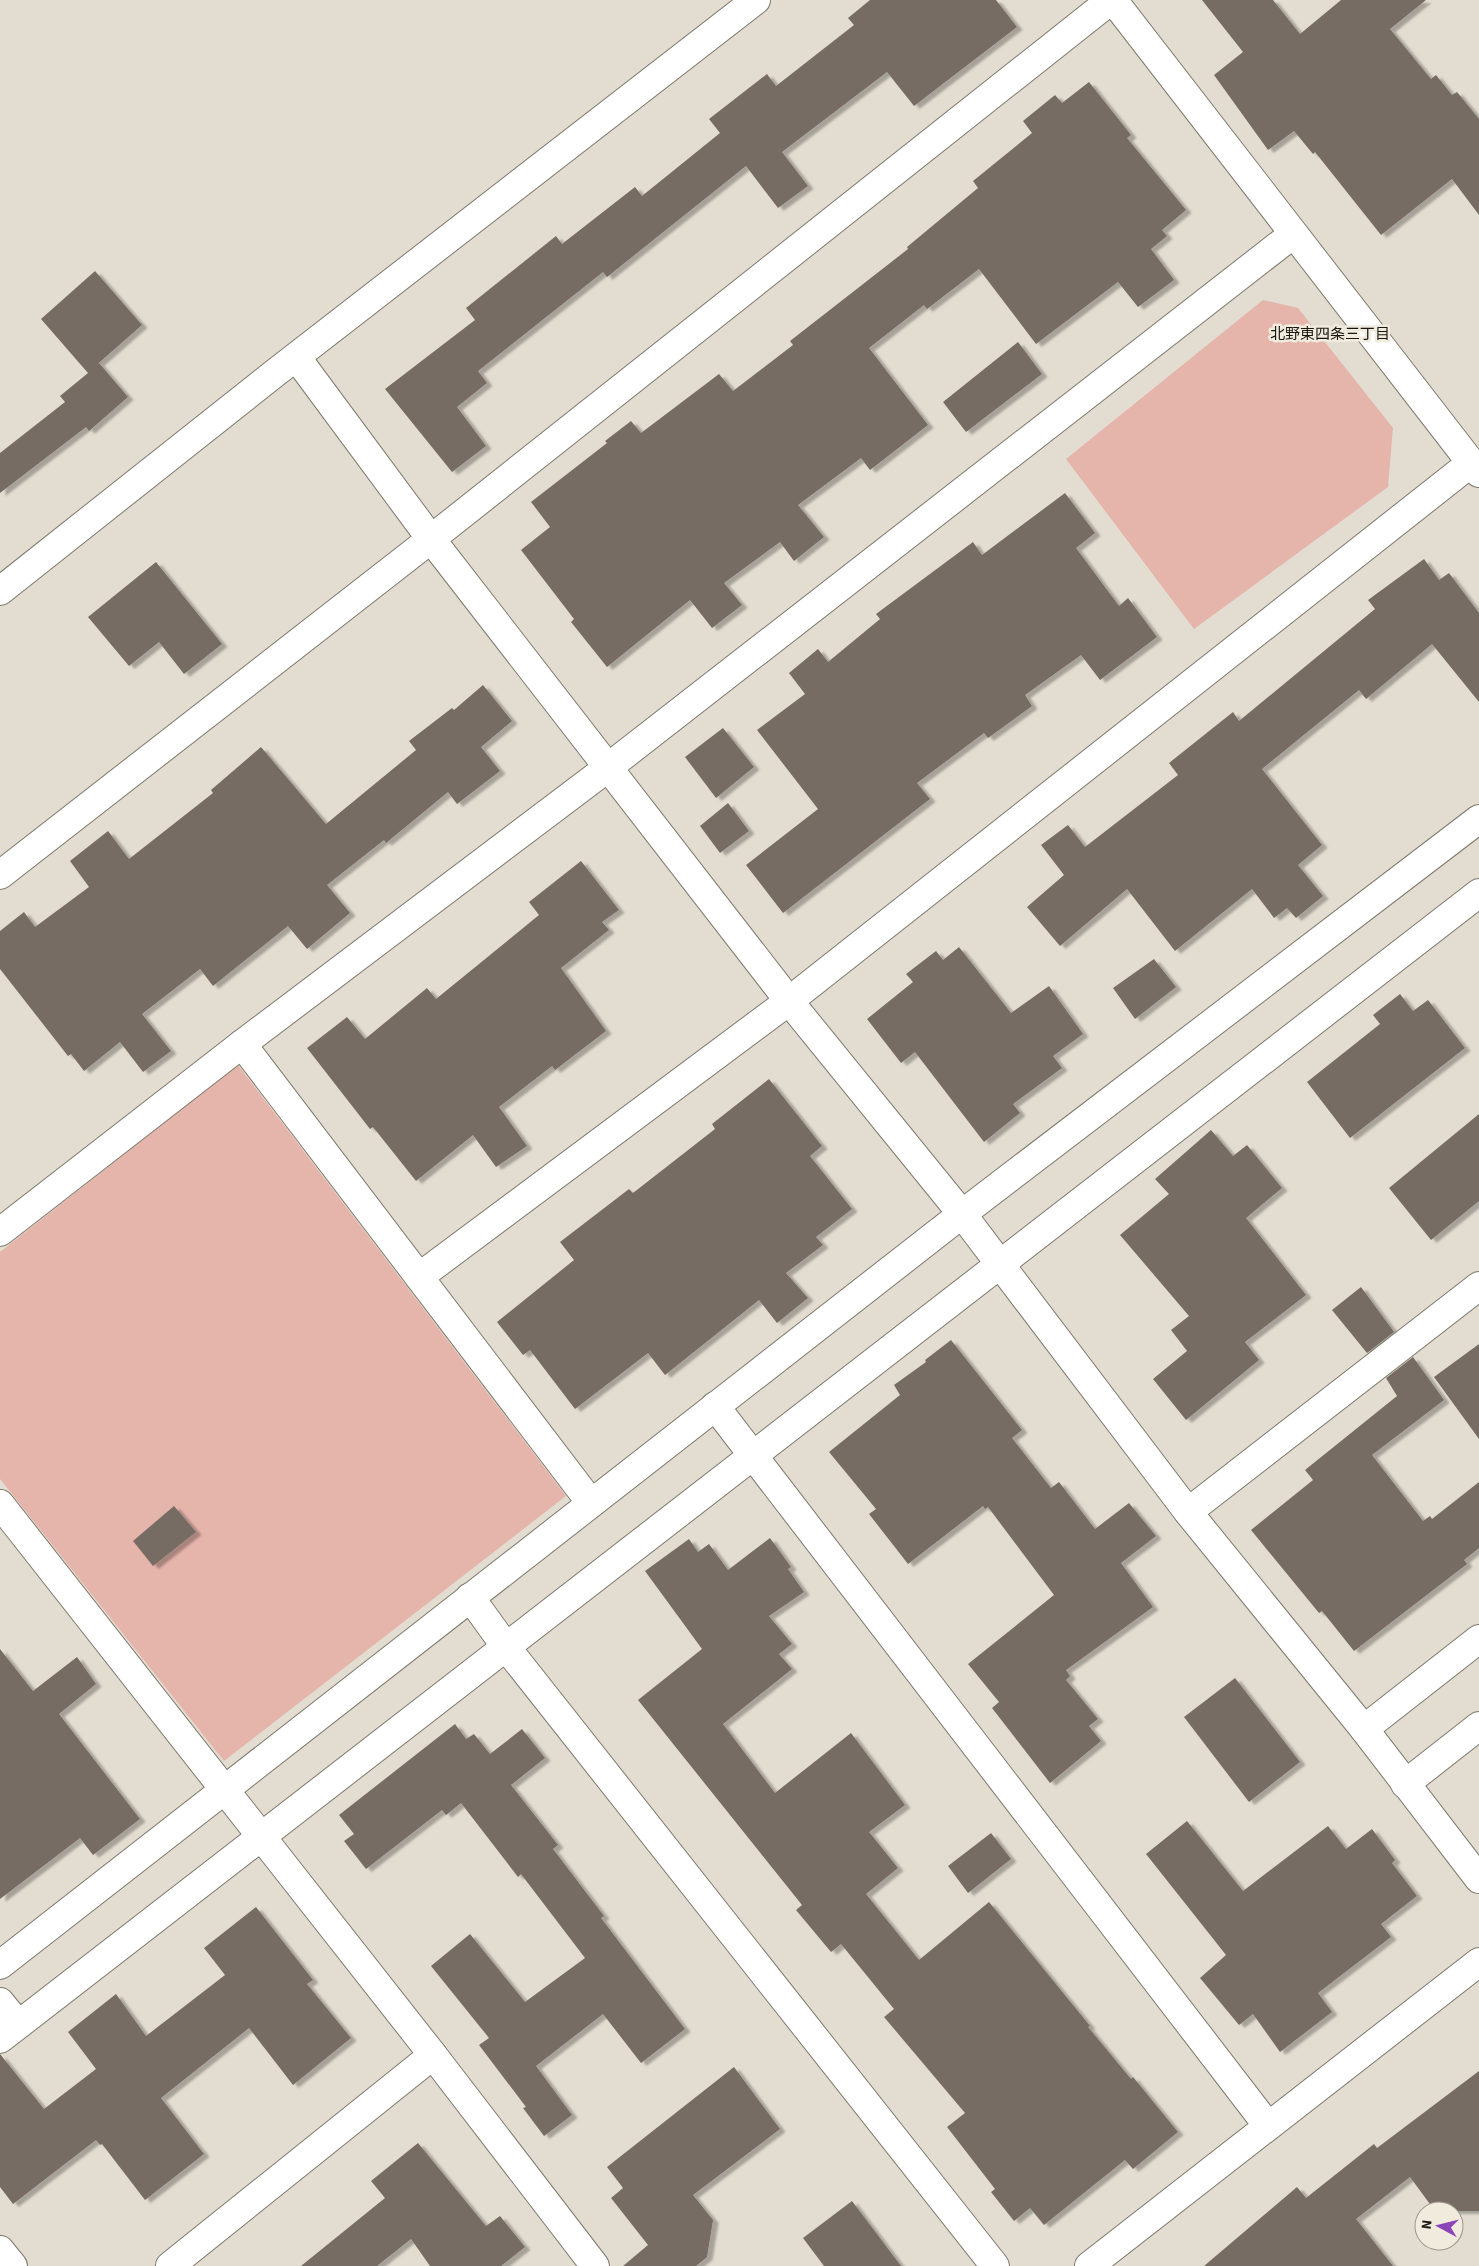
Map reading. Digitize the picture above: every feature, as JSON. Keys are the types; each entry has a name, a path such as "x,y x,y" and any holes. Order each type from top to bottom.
{"street":[{"path":"0,591 275,373 297,358 756,0"},
{"path":"0,875 431,539 1112,0 1292,235 1475,468 789,1001 419,1277"},
{"path":"0,1232 242,1044 610,766 1292,235"},
{"path":"297,358 431,539 610,766 789,1001 962,1214 1188,1512 1364,1729 1479,1880"},
{"path":"0,1964 962,1214 1479,819"},
{"path":"0,2002 9,2032 1479,893"},
{"path":"242,1044 591,1503"},
{"path":"1188,1512 1479,1286"},
{"path":"715,1406 1268,2126"},
{"path":"0,1504 433,2055 595,2266"},
{"path":"470,1598 506,1647 995,2266"},
{"path":"1364,1729 1479,1640"},
{"path":"1405,1784 1479,1726"},
{"path":"1089,2266 1479,1962"},
{"path":"170,2266 433,2055"},
{"path":"0,2250 13,2266"}],"shaded area":[{"path":"1263,300 1298,308 1393,428 1388,487 1194,629 1066,459"},
{"path":"238,1065 566,1496 224,1761 0,1479 0,1252"}],"building":[{"path":"870,0 996,0 1017,27 914,106 887,72 782,152 808,186 778,208 746,166 607,277 603,272 478,371 487,383 457,407 486,446 452,472 385,389 475,320 466,308 556,236 562,244 635,187 642,196 720,133 709,119 767,74 776,86 854,25 848,18"},
{"path":"1202,0 1273,0 1300,34 1341,0 1426,0 1390,29 1431,79 1436,75 1452,95 1457,92 1479,119 1479,215 1452,179 1381,235 1315,152 1313,154 1294,131 1268,150 1214,75 1243,52"},
{"path":"1089,82 1131,135 1127,138 1186,210 1162,230 1167,236 1151,249 1174,280 1138,307 1118,282 1036,344 979,269 927,309 924,305 869,348 928,425 870,470 861,458 798,505 824,537 794,561 780,542 724,583 742,605 712,628 690,600 607,667 571,622 574,619 521,550 550,527 531,502 607,443 605,441 631,421 641,433 719,374 733,391 793,345 790,341 908,249 907,247 978,188 973,181 1032,133 1023,121 1055,95 1062,103"},
{"path":"95,271 142,325 93,368 99,363 128,397 89,431 86,427 0,493 0,453 65,402 60,396 88,373 41,319"},
{"path":"1018,342 1042,374 966,432 943,402"},
{"path":"1065,493 1095,533 1076,548 1119,606 1128,598 1157,637 1100,680 1081,655 1025,695 1032,706 988,738 984,733 917,783 930,799 783,913 746,865 818,809 757,730 805,694 789,673 818,649 828,662 880,619 876,614 973,542 982,555"},
{"path":"1424,559 1439,580 1449,573 1479,613 1479,702 1432,644 1366,699 1359,690 1262,769 1322,845 1298,865 1323,896 1296,918 1287,908 1274,918 1252,889 1175,951 1127,889 1060,946 1027,907 1064,875 1041,845 1068,825 1085,847 1178,775 1169,763 1233,712 1239,721 1375,609 1368,600"},
{"path":"156,562 222,644 184,674 159,642 129,666 88,617"},
{"path":"483,685 512,721 481,747 500,771 457,804 448,792 386,843 384,840 327,885 350,913 307,949 288,926 213,986 200,969 142,1014 171,1051 143,1072 120,1042 84,1071 71,1054 68,1056 0,969 0,931 24,912 35,927 89,887 70,861 108,831 129,859 213,793 211,790 261,747 326,824 416,750 409,741 452,708 454,710"},
{"path":"723,728 754,767 716,798 685,757"},
{"path":"728,803 749,831 720,853 700,826"},
{"path":"581,861 619,910 602,922 609,930 561,968 606,1031 555,1070 552,1066 499,1107 527,1146 496,1167 473,1135 416,1181 373,1127 370,1129 307,1048 347,1017 365,1039 427,988 436,999 539,915 529,902"},
{"path":"959,947 1011,1013 1049,986 1083,1034 1053,1056 1062,1068 1013,1104 1020,1113 984,1142 915,1052 901,1063 867,1019 913,982 906,974 936,951 943,960"},
{"path":"1154,959 1176,987 1135,1019 1113,988"},
{"path":"1400,994 1413,1011 1428,1000 1465,1048 1350,1138 1307,1082 1380,1024 1373,1015"},
{"path":"769,1079 822,1146 810,1156 852,1209 816,1237 823,1245 786,1273 808,1298 777,1323 759,1300 665,1375 648,1353 575,1409 530,1350 523,1355 497,1322 574,1260 560,1242 629,1189 633,1193 715,1129 712,1124"},
{"path":"1479,1114 1479,1201 1431,1240 1389,1188"},
{"path":"1211,1130 1233,1156 1247,1145 1282,1188 1246,1218 1306,1295 1245,1342 1259,1360 1186,1420 1153,1379 1187,1351 1171,1330 1189,1316 1120,1235 1169,1194 1155,1179"},
{"path":"1361,1287 1394,1332 1367,1353 1332,1310"},
{"path":"951,1340 1022,1430 1012,1438 1051,1488 1059,1482 1095,1529 1129,1503 1156,1536 1121,1563 1153,1607 1066,1670 1070,1676 1066,1680 1098,1719 1089,1726 1101,1741 1050,1783 992,1708 999,1702 968,1664 1054,1595 988,1507 985,1509 983,1506 908,1564 869,1514 876,1509 829,1452 900,1395 894,1385 926,1362 925,1360"},
{"path":"1479,1344 1479,1439 1434,1377"},
{"path":"1413,1357 1444,1400 1372,1455 1423,1521 1430,1516 1432,1519 1479,1482 1479,1548 1464,1560 1467,1564 1354,1651 1322,1611 1319,1613 1251,1530 1313,1480 1305,1470 1397,1396 1386,1378"},
{"path":"174,1506 196,1532 153,1566 133,1541"},
{"path":"770,1538 791,1567 788,1569 804,1592 769,1616 792,1644 779,1654 792,1669 723,1724 775,1793 851,1733 905,1805 869,1832 898,1868 866,1894 919,1960 989,1902 1090,2026 1088,2027 1131,2079 1133,2077 1178,2132 1133,2169 1125,2160 1044,2225 1030,2208 1014,2221 991,2192 995,2189 947,2127 965,2113 884,2017 894,2009 841,1944 831,1952 796,1910 802,1905 638,1700 702,1649 645,1571 689,1539 698,1552 709,1544 728,1570"},
{"path":"0,1649 33,1691 77,1657 96,1684 59,1714 140,1819 93,1855 80,1838 0,1899"},
{"path":"1235,1678 1300,1762 1249,1802 1184,1717"},
{"path":"455,1724 466,1739 474,1734 490,1754 522,1729 545,1758 511,1785 558,1845 553,1849 604,1916 601,1918 685,2029 641,2063 603,2014 536,2066 572,2115 544,2136 523,2108 526,2107 479,2045 489,2038 431,1966 470,1934 525,2002 585,1958 521,1874 518,1877 461,1803 446,1815 442,1810 366,1869 344,1841 354,1834 339,1815"},
{"path":"1187,1821 1243,1891 1328,1826 1346,1849 1372,1829 1395,1860 1392,1863 1417,1896 1381,1924 1391,1937 1318,1993 1332,2012 1280,2052 1253,2014 1239,2025 1200,1978 1226,1955 1146,1854"},
{"path":"991,1833 1011,1859 968,1893 948,1866"},
{"path":"256,1907 313,1980 307,1984 351,2038 293,2085 249,2028 161,2098 204,2154 145,2200 102,2144 100,2145 96,2140 13,2204 0,2187 0,2054 44,2109 96,2069 68,2032 116,1994 146,2036 225,1975 204,1948"},
{"path":"734,2067 780,2129 693,2195 713,2220 707,2257 696,2266 623,2266 648,2245 611,2198 623,2188 607,2167"},
{"path":"1479,2071 1479,2211 1464,2211 1464,2201 1428,2201 1410,2177 1356,2219 1393,2266 1204,2266 1297,2187 1306,2198 1374,2144 1377,2148"},
{"path":"418,2143 486,2226 500,2216 525,2247 501,2266 430,2266 411,2239 377,2266 301,2266 385,2198 371,2181"},
{"path":"852,2201 901,2266 824,2266 803,2238"}],"district":[{"name":"北野東四条三丁目","path":"1330,334"}]}
